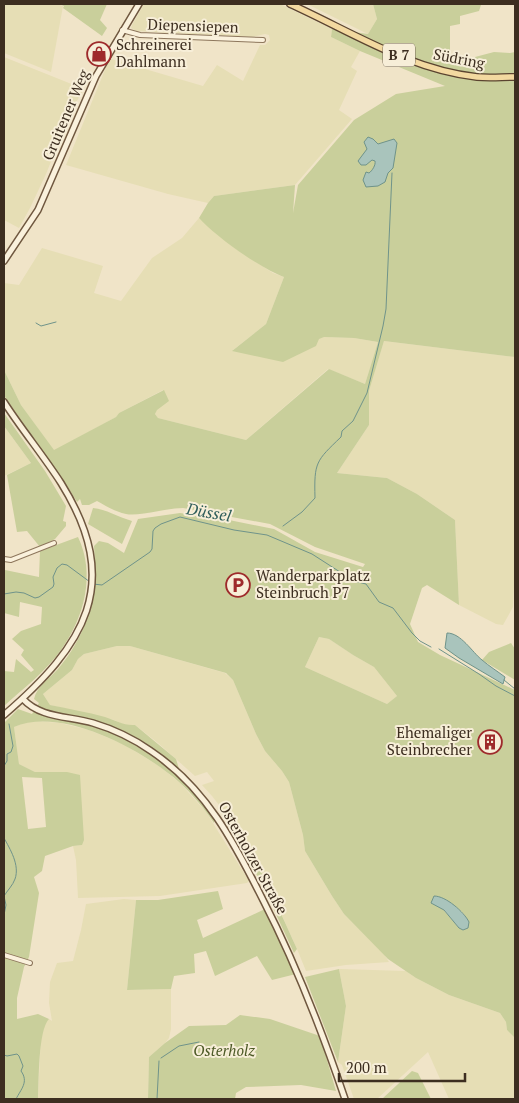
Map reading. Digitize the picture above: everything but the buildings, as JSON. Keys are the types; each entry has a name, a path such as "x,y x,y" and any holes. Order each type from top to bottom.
{"main road":[{"name":"Gruitener Weg","path":"4,261 36,214 96,76 139,4"},
{"name":"Südring","path":"290,4 395,54 433,68 475,77 515,77"},
{"path":"4,402 71,501 88,540 92,570 87,611 73,642 55,666 4,715"},
{"name":"Osterholzer Straße","path":"23,698 29,705 39,711 94,723 133,740 179,772 203,798 233,842 278,928 308,996 345,1099"}],"street":[{"name":"Diepensiepen","path":"122,30 140,35 263,40"},
{"path":"4,559 11,560 54,543"},
{"path":"4,955 30,963"}],"shaded area":[{"path":"4,4 57,4 63,6 51,72 4,53"},
{"path":"144,4 280,4 332,29 331,37 360,51 351,67 357,71 339,110 352,119 295,185 214,196 208,203 168,194 66,165 109,60 203,86 217,65 243,81 260,45 265,45 270,40 269,35 265,34 252,37 136,31 131,28"},
{"path":"307,4 373,4 377,19 368,34"},
{"path":"4,57 84,89 72,109 46,174 19,228 4,220"},
{"path":"199,218 236,249 273,273 284,277 266,324 233,350 324,337 354,338 378,342 365,384 328,369 246,440 158,418 155,414 163,390 54,451 21,405 4,370 4,283 19,285 42,248 103,266 94,293 121,301 152,258 182,238"},
{"path":"384,341 515,357 515,563 513,607 503,625 496,624 459,605 455,520 417,494 387,478 337,473 369,425 369,391"},
{"path":"4,426 31,463 4,476"},
{"path":"319,637 329,639 374,667 397,696 387,704 305,667"},
{"path":"117,646 130,646 225,673 233,680 265,751 289,782 303,835 305,851 344,914 384,954 389,962 346,965 306,971 267,882 246,844 233,823 202,785 214,781 207,772 195,776 135,725 127,726 114,720 50,705 43,694 72,670 78,659 84,654"},
{"path":"35,721 60,723 89,730 123,744 159,766 180,783 206,812 249,881 247,883 160,896 78,898 76,860 73,846 82,845 67,772 35,772 19,764 14,727"},
{"path":"124,899 136,900 127,990 171,989 171,1029 169,1038 149,1057 148,1099 38,1099 41,1034 44,1024 49,1019 52,1021 49,1003 50,982 57,963 73,961 86,904"},
{"path":"339,969 406,971 449,995 500,1013 506,1022 507,1030 515,1038 515,1099 449,1099 428,1052 377,1099 354,1099 342,1065 338,1062 346,1006"}],"green space":[{"path":"59,4 107,4 100,20 107,28 102,36"},
{"path":"373,4 484,4 481,5 479,11 460,16 460,24 450,26 450,63 459,64 459,61 465,60 466,62 475,59 475,57 494,52 515,52 515,357 384,341 369,391 369,425 337,473 387,478 417,494 455,520 459,605 427,585 422,588 410,624 418,642 440,655 515,690 515,1038 507,1030 506,1022 500,1013 449,995 416,978 388,959 344,914 305,851 303,835 289,782 265,751 233,680 226,673 130,646 117,646 84,654 78,659 72,670 43,694 50,705 98,715 127,725 135,725 176,759 182,779 202,800 215,818 214,823 198,801 179,782 145,757 124,745 78,727 55,722 33,722 14,727 19,764 35,772 67,772 80,775 84,840 82,845 73,846 45,856 42,871 34,877 39,893 29,957 24,967 17,998 17,1019 38,1014 49,1019 45,1025 41,1045 38,1099 4,1099 4,723 18,709 32,714 39,703 34,699 38,690 58,669 77,641 89,612 93,596 94,546 99,541 108,543 124,553 138,519 180,513 274,529 315,552 363,567 365,564 315,547 270,524 183,508 131,515 111,509 97,501 89,505 82,505 80,499 77,502 5,397 4,370 21,405 54,450 164,390 169,401 157,410 155,414 158,418 246,440 329,369 365,384 378,342 354,338 324,337 319,339 316,346 283,362 232,351 266,324 284,277 263,267 239,251 216,234 199,218 214,196 295,185 293,213 298,185 354,120 396,94 445,86 331,37 332,29 368,34 377,19","holes":["319,637 329,639 374,667 397,696 387,704 305,667","22,777 42,778 46,827 28,829","441,898 460,910 467,918 468,928 463,930 459,928 441,907"]},
{"path":"4,413 45,471 66,506 63,521 66,522 66,526 55,539 40,547 27,531 17,532 7,475 31,463 4,426"},
{"path":"93,508 132,521 122,544 88,524"},
{"path":"78,537 83,551 87,581 85,595 76,624 61,650 49,665 4,706 4,671 14,672 16,659 31,672 34,670 21,655 24,650 12,639 21,631 41,624 42,607 20,602 19,617 4,613 4,572 5,570 39,577 40,551"},
{"path":"511,643 515,649 515,680 482,660 489,652"},
{"path":"223,810 245,843 264,877 297,949 294,953 262,884 221,812"},
{"path":"218,891 223,909 197,920 203,938 265,909 296,974 272,980 257,956 215,976 206,951 194,954 195,973 174,976 171,989 127,990 136,900 158,900"},
{"path":"339,969 346,1006 338,1062 305,977"},
{"name":"Osterholz","path":"240,1015 270,1019 320,1036 336,1091 301,1085 246,1087 236,1093 235,1099 148,1099 149,1057 189,1026 226,1025"},
{"path":"412,1071 418,1073 431,1099 382,1099"}],"water":[{"path":"368,137 378,144 394,139 397,143 393,168 388,173 385,182 378,186 366,187 363,180 366,172 369,173 372,169 375,161 372,160 366,165 361,165 358,161 367,149 364,142"},
{"path":"447,633 462,639 482,660 505,677 503,684 445,648"},
{"path":"434,896 444,899 459,909 469,922 468,928 463,930 459,928 444,910 431,903"}],"waterway":[{"path":"283,526 302,512 315,498 315,477 318,463 341,437 342,431 353,421 367,393 386,309 392,173"},
{"path":"36,323 41,326 56,322"},
{"name":"Düssel","path":"93,584 102,585 150,552 155,528 180,517 234,530 267,535 312,554 354,581 366,584 379,602 393,608 412,633 420,641 431,647"},
{"name":"Düssel","path":"4,594 16,592 35,598 39,597 53,587 53,577 57,568 62,564 67,565 90,582"},
{"name":"Düssel","path":"439,649 515,696"},
{"path":"504,680 515,689"},
{"path":"4,766 7,761 7,754 11,752 13,746 9,724"},
{"path":"4,838 14,857 16,868 14,881 4,896 6,905 4,915"},
{"path":"161,1058 179,1046 199,1042"},
{"path":"4,1055 17,1054 23,1066 21,1071 24,1082 16,1099"},
{"path":"157,1099 159,1061"}],"place":[{"name":"Schreinerei Dahlmann","path":"99,54"},
{"name":"Wanderparkplatz Steinbruch P7","path":"238,585"},
{"name":"Ehemaliger Steinbrecher","path":"490,742"}]}
